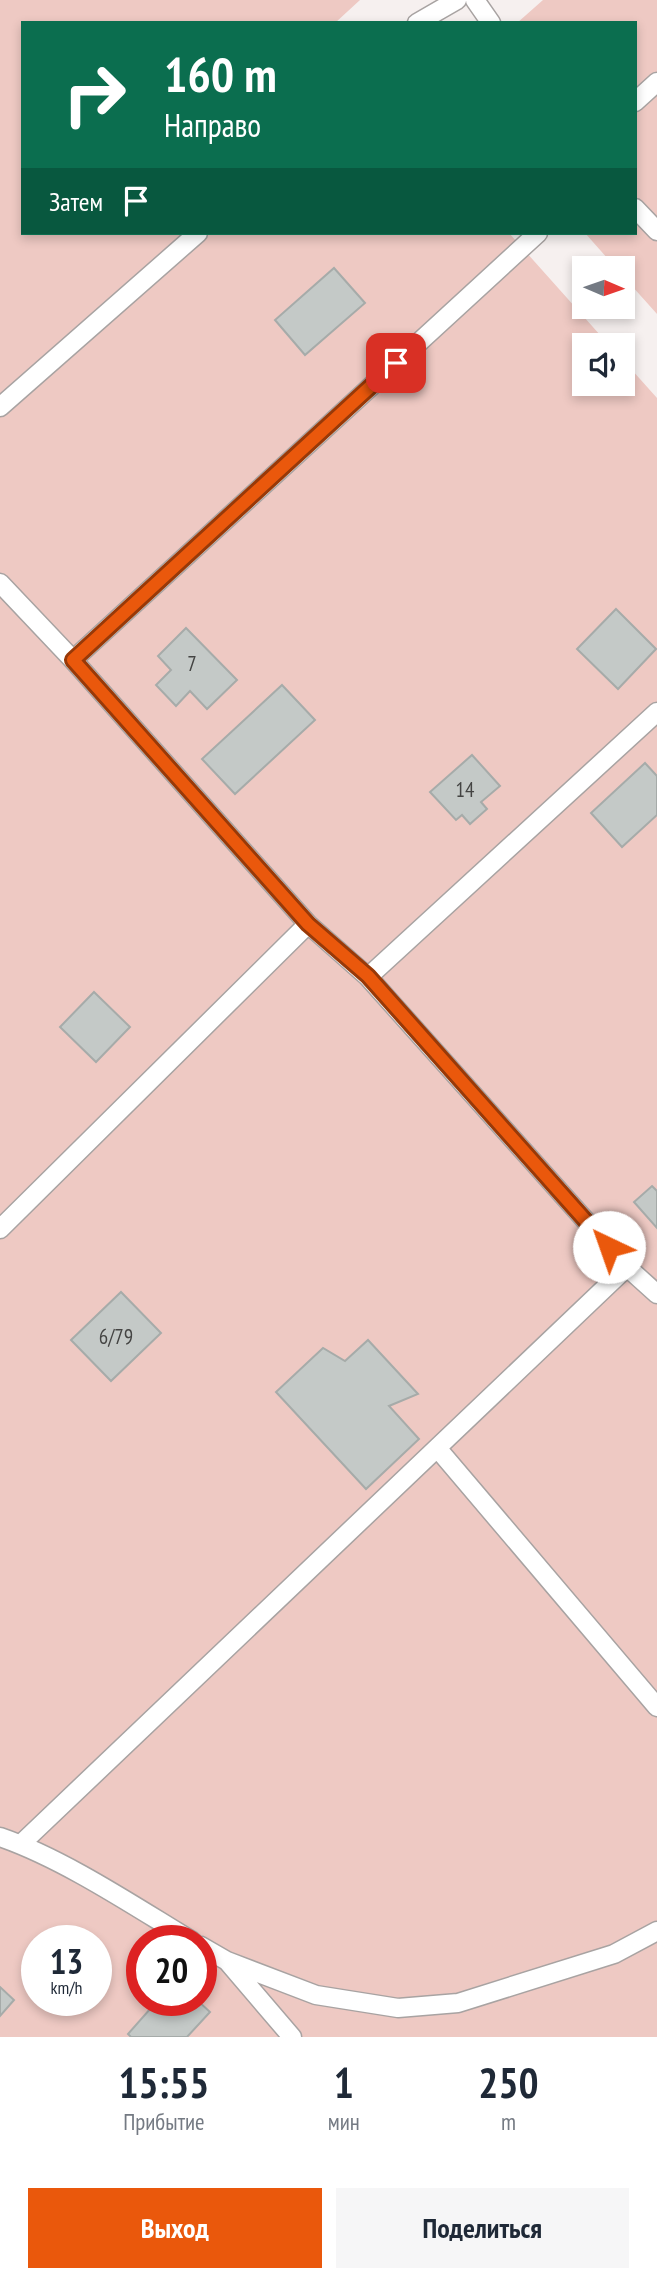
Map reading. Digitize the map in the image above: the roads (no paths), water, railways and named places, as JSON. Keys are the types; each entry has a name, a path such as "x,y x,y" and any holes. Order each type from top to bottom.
{"lane":[{"path":"421,21 457,0"},
{"path":"475,0 490,21"},
{"path":"637,100 657,82"},
{"path":"637,210 657,231"},
{"path":"0,407 196,235"},
{"path":"73,660 536,235"},
{"path":"0,583 73,660 308,924 368,976 627,1267 655,1287"},
{"path":"368,976 657,712"},
{"path":"0,1229 308,924"},
{"path":"21,1844 438,1450 627,1267"},
{"path":"438,1450 657,1707"},
{"path":"0,1837 21,1844 103,1887 166,1925"},
{"path":"217,1955 316,1995 398,2008 458,2003 614,1954 657,1931"},
{"path":"227,1961 292,2037"}]}
